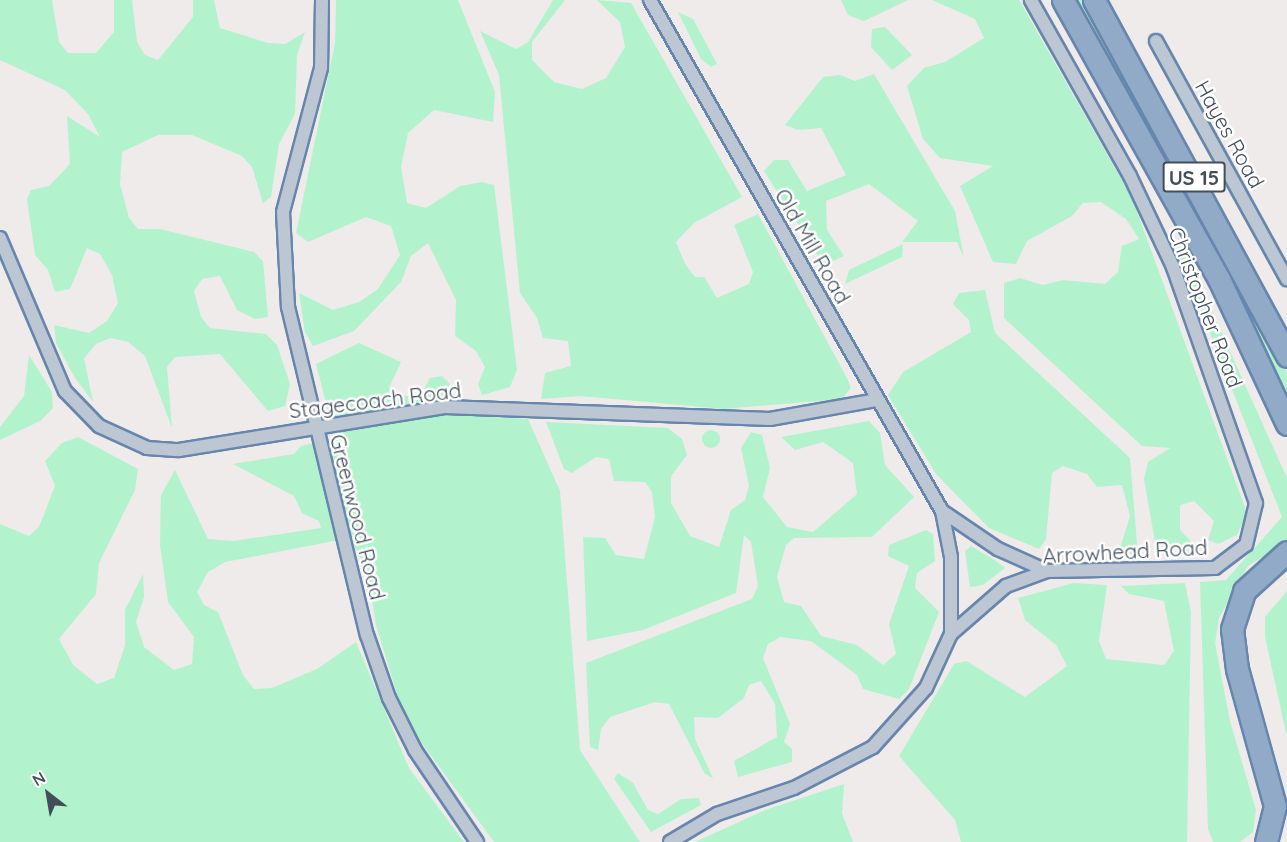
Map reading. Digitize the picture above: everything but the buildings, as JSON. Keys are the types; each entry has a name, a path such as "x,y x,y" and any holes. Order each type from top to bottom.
{"highway":[{"name":"US 15","path":"1063,0 1219,279 1287,424"},
{"name":"US 15","path":"1094,0 1287,356"},
{"path":"1266,842 1275,806 1237,669 1232,629 1244,591 1287,552"},
{"path":"1287,568 1253,603 1245,639 1287,804"}],"street":[{"name":"Greenwood Road","path":"322,0 321,68 284,212 282,249 288,307 367,635 389,698 421,759 477,842"},
{"name":"Old Mill Road","path":"650,0 942,511 951,557 951,634"},
{"name":"Christopher Road","path":"1031,0 1130,176 1173,267 1256,503 1245,545"},
{"name":"Hayes Road","path":"1156,41 1287,279"},
{"name":"Stagecoach Road","path":"0,238 65,391 77,407 122,441 179,450 315,425 445,407 770,419 877,400"},
{"name":"Old Mill Road","path":"942,511 998,549 1047,571"},
{"name":"Arrowhead Road","path":"670,842 717,814 794,788 873,747 926,687 951,634 986,599 1047,571 1215,567 1245,545"}],"green space":[{"path":"0,0 52,0 59,42 68,53 96,53 114,32 114,0 132,0 137,42 145,55 158,60 193,17 193,0 214,0 220,28 268,43 285,44 305,32 297,55 295,114 279,144 271,197 263,203 252,167 242,156 192,135 158,135 122,152 120,184 129,218 138,229 160,229 254,252 263,261 268,317 255,319 237,310 220,276 202,279 194,291 201,317 210,328 266,334 277,345 290,384 285,406 268,411 220,354 175,357 167,367 172,428 145,356 128,342 111,338 96,344 84,358 93,402 75,378 56,343 54,325 89,333 107,321 118,303 112,275 100,254 87,248 70,289 55,292 48,270 35,255 27,199 31,190 49,186 70,164 67,116 100,137 88,114 65,90 0,60"},
{"path":"336,0 458,0 495,92 493,122 434,110 408,133 401,167 407,203 426,208 460,186 482,182 494,185 517,370 510,387 482,395 478,384 485,367 476,351 455,336 456,300 428,243 411,256 401,282 354,331 313,346 305,332 299,293 333,310 359,302 378,289 400,255 391,226 366,217 308,242 296,233 335,43"},
{"path":"553,0 565,0 532,42 532,60 554,82 582,89 606,78 625,47 620,22 597,0 631,3 742,197 694,223 676,242 685,264 695,277 704,277 717,298 749,284 753,272 734,225 758,214 847,378 851,388 842,399 724,409 580,396 541,399 545,373 571,366 568,341 543,338 537,318 520,293 499,75 480,31 516,49 528,42"},
{"path":"841,0 908,0 864,21 848,15"},
{"path":"932,0 1019,0 1132,198 1247,513 1237,535 1218,544 1208,540 1214,521 1194,501 1180,505 1180,530 1193,544 1187,553 1155,542 1144,479 1148,462 1170,448 1142,446 1004,318 1004,283 1020,278 1043,285 1063,280 1105,284 1118,272 1122,246 1139,239 1126,219 1101,202 1083,203 1072,216 1027,241 1016,264 993,262 960,186 993,166 940,158 923,139 907,86 924,68 945,62 984,38 975,19"},
{"path":"1071,0 1086,0 1257,310 1287,373 1287,406"},
{"path":"678,12 693,19 717,64 711,67 701,59"},
{"path":"885,27 912,55 892,70 871,47 872,29"},
{"path":"874,74 955,211 964,258 957,242 902,242 918,221 869,184 826,201 827,230 844,256 824,265 764,171 774,160 788,160 807,191 846,175 821,128 798,130 785,125 823,77 840,75 855,81"},
{"path":"903,244 902,257 845,284 849,270"},
{"path":"1175,244 1184,249 1287,478 1287,542 1248,566 1219,618 1215,643 1230,721 1256,810 1253,832 1240,842 1213,842 1208,829 1200,582 1226,580 1282,517"},
{"path":"985,290 995,333 1130,458 1138,556 1119,552 1130,516 1122,485 1097,487 1087,474 1063,466 1052,473 1046,539 1039,549 989,528 936,474 888,395 903,372 971,332 969,320 953,304 959,293"},
{"path":"359,343 401,362 389,388 405,396 422,393 430,378 442,376 450,384 443,398 447,414 528,419 560,491 580,750 640,842 494,842 405,720 376,625 368,574 353,543 334,541 225,562 208,572 197,592 204,605 218,612 243,675 254,689 272,688 317,669 356,642 409,768 464,842 0,842 0,524 29,536 39,527 55,486 45,461 62,443 78,437 138,469 135,490 99,563 96,594 59,639 73,665 97,684 114,678 125,645 125,610 143,574 144,597 136,622 144,647 174,670 192,664 194,637 168,602 160,545 161,495 175,470 208,539 233,541 321,528 319,521 302,513 294,496 233,464 294,454 301,446 335,438 316,364"},
{"path":"29,355 52,392 53,408 40,421 0,440 0,427 24,396"},
{"path":"869,421 880,433 885,465 914,497 872,537 794,538 786,545 777,577 784,602 801,606 821,636 857,645 883,665 896,654 889,624 909,566 888,556 889,545 926,530 933,534 935,561 917,573 915,588 939,612 909,689 899,699 863,689 857,675 811,641 780,637 768,644 763,658 790,724 784,742 792,749 792,762 738,777 734,761 777,737 775,704 761,681 749,685 744,698 718,718 694,717 695,739 713,778 705,774 669,704 655,702 610,717 601,729 598,750 590,747 586,663 752,599 758,586 751,542 744,535 736,593 643,630 587,641 583,537 605,538 616,555 644,559 655,517 652,492 645,482 614,481 609,459 596,457 572,473 564,469 546,422 668,428 682,439 687,455 671,476 671,503 690,536 719,547 731,510 745,500 749,486 741,448 751,432 762,435 770,468 763,497 787,527 813,532 857,494 853,463 823,442 795,450 781,437"},
{"path":"711,430 717,433 720,439 717,445 711,448 705,445 702,439 705,433"},
{"path":"971,546 1005,568 983,585 970,587 965,551"},
{"path":"1074,583 1107,585 1099,641 1106,659 1164,665 1174,651 1164,601 1129,594 1121,586 1185,583 1191,612 1187,842 961,842 955,820 899,756 954,664 966,661 1025,697 1067,666 1056,645 1025,620 1018,598"},
{"path":"1287,591 1287,737 1265,637 1265,617"},
{"path":"618,773 633,783 648,810 658,814 681,799 699,798 701,805 651,832 614,779"},
{"path":"844,784 842,813 853,842 695,842 765,810"}]}
